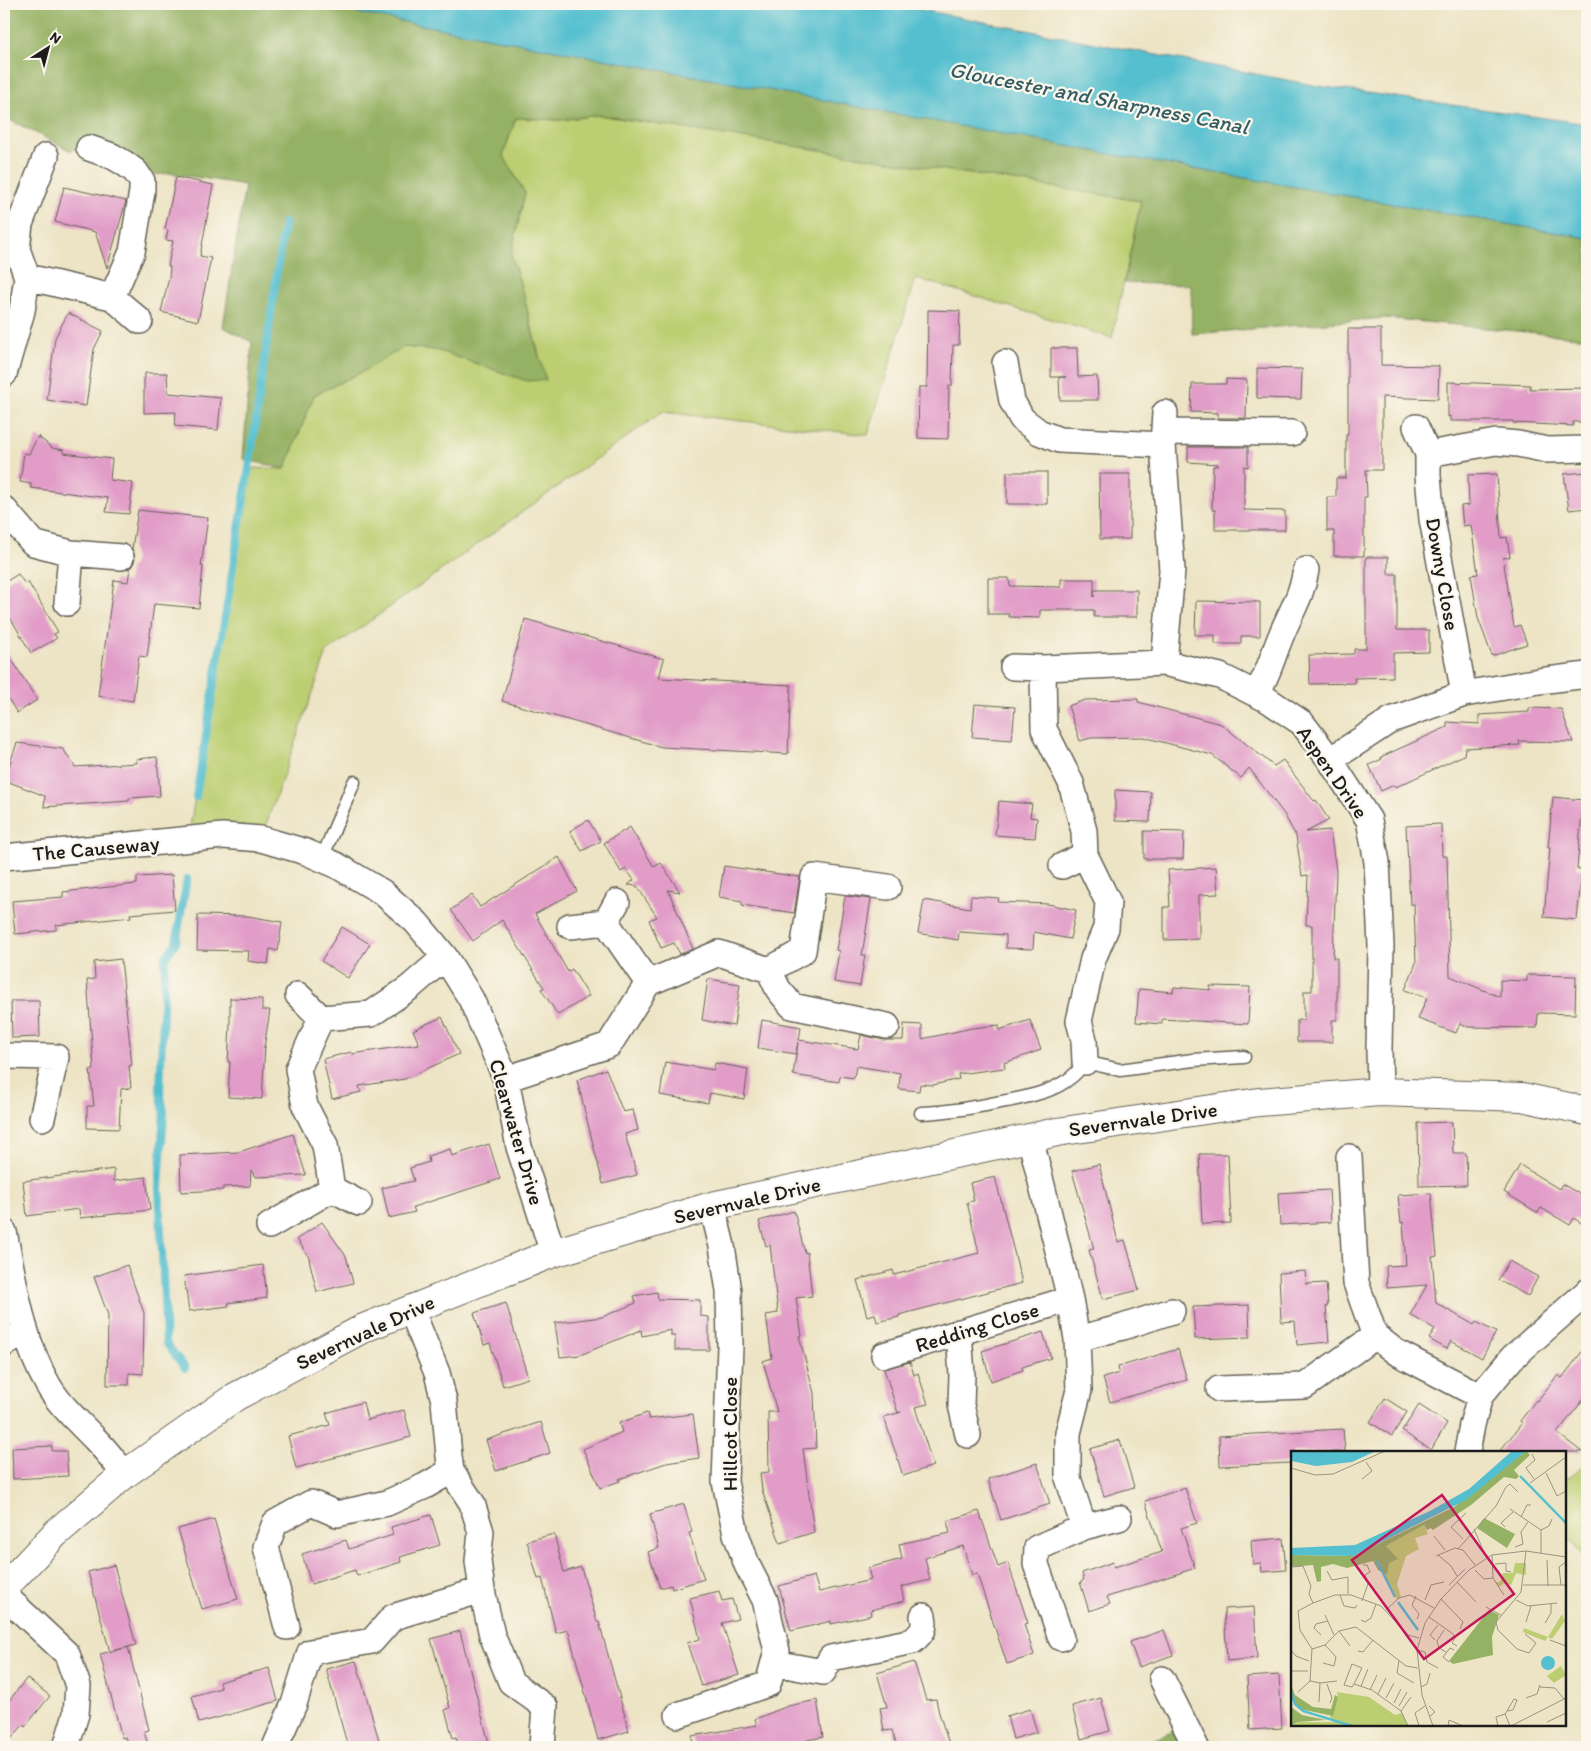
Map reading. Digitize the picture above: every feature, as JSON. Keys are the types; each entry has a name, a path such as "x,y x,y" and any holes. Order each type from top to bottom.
{"street":[{"path":"89,148 112,156 124,163 135,171 142,181 132,252 112,297"},
{"path":"4,374 22,311 27,278 17,248 20,224 46,156"},
{"path":"27,278 112,297 140,321"},
{"path":"1004,363 1012,401 1022,419 1039,432 1059,440 1164,430 1292,432"},
{"name":"Downy Close","path":"1416,427 1428,454 1432,519 1464,694"},
{"path":"1164,430 1172,570 1164,663"},
{"path":"1428,454 1496,442 1547,450 1587,449"},
{"path":"4,509 33,542 71,553 122,557"},
{"path":"67,603 71,553"},
{"path":"1256,694 1266,678 1282,634 1304,586 1306,570"},
{"name":"Aspen Drive","path":"1013,666 1043,668 1164,663 1220,676 1268,700 1302,724 1330,760 1369,820 1377,862 1381,946 1380,1092"},
{"path":"1043,668 1044,729 1071,784 1084,831 1085,855 1108,902 1106,928 1093,959 1080,1021 1084,1040 1085,1062"},
{"path":"1330,760 1391,720 1464,694 1587,675"},
{"name":"Clearwater Drive","path":"188,840 223,836 261,839 322,858 382,892 416,922 444,957 471,999 506,1079 519,1147 553,1253"},
{"name":"The Causeway","path":"4,857 188,840"},
{"path":"1062,866 1085,855"},
{"path":"769,970 803,951 814,877 888,887"},
{"path":"570,926 612,912 648,983"},
{"path":"506,1079 609,1045 648,983 719,953 769,970 778,989 792,1006 887,1026"},
{"path":"298,995 321,1018 371,1014 409,988 444,957"},
{"path":"321,1018 298,1069 305,1106 324,1145 332,1190"},
{"path":"4,1056 56,1057 42,1118"},
{"name":"Severnvale Drive","path":"4,1588 56,1534 125,1474 235,1397 364,1328 553,1253 712,1206 1030,1137 1259,1102 1380,1092 1522,1097 1587,1111"},
{"name":"Redding Close","path":"1030,1137 1070,1298 1077,1339 1079,1390 1068,1433 1068,1478 1084,1527"},
{"path":"1349,1157 1356,1283 1375,1336 1396,1352 1480,1396"},
{"path":"332,1190 359,1203"},
{"path":"269,1226 332,1190"},
{"name":"Hillcot Close","path":"712,1206 722,1246 729,1291 730,1346 725,1482 736,1534 747,1565 765,1600 777,1651 771,1674"},
{"path":"4,1232 14,1338 36,1361 49,1386 64,1407 125,1474"},
{"path":"1467,1451 1480,1396 1512,1358 1587,1292"},
{"name":"Redding Close","path":"884,1355 1070,1298"},
{"path":"411,1309 437,1373 444,1401 452,1471 472,1503 481,1532 478,1561 492,1635 511,1682 546,1707 542,1747"},
{"path":"1077,1339 1172,1311"},
{"path":"958,1332 962,1375 961,1405 968,1435"},
{"path":"1219,1388 1304,1386 1375,1336"},
{"path":"287,1627 266,1547 275,1523 311,1503 337,1514 387,1503 425,1486 452,1471"},
{"path":"1061,1638 1036,1564 1037,1548 1084,1527 1119,1518"},
{"path":"275,1747 294,1704 310,1652 372,1641 393,1617 482,1590"},
{"path":"4,1595 67,1654 78,1686 76,1714 67,1747"},
{"path":"678,1715 771,1674 823,1672 831,1658 913,1641 922,1632 925,1625 923,1616"},
{"path":"1162,1678 1196,1747"}],"lane":[{"path":"322,858 354,782"},
{"path":"921,1113 948,1112 985,1106 1054,1088 1067,1081 1085,1062 1120,1070 1193,1060 1244,1057"}],"green space":[{"path":"4,4 310,4 1149,161 1587,238 1587,338 1385,318 1192,334 1191,285 1124,283 1141,201 599,115 559,120 516,118 503,155 525,193 511,255 546,380 527,381 436,350 404,347 362,372 314,395 285,469 243,459 252,342 223,327 245,185 170,173 154,175 88,139 71,151 4,117"},
{"path":"599,115 1141,201 1112,338 916,278 868,435 662,412 327,652 261,839 188,839 249,468 285,469 314,395 404,347 436,350 545,380 524,296 511,255 525,193 503,155 516,118 559,120"},
{"path":"1587,1464 1587,1561 1572,1542 1566,1542 1566,1479"},
{"path":"1177,1730 1186,1747 1134,1747"}],"water":[{"name":"Gloucester and Sharpness Canal","path":"310,4 891,4 1318,86 1587,124 1587,238 1120,156"}],"building":[{"path":"176,177 213,185 200,256 211,258 198,321 161,312 169,277 170,267 168,266 173,241 166,240 168,230 165,229"},
{"path":"64,187 126,201 107,268 95,232 55,222"},
{"path":"928,310 960,311 959,345 953,345 952,386 949,386 948,439 918,438 919,387 927,387"},
{"path":"68,313 103,331 94,349 86,406 47,400 55,338"},
{"path":"1348,329 1381,329 1381,365 1439,366 1438,399 1382,397 1382,470 1366,470 1367,497 1364,497 1364,556 1334,556 1334,531 1327,531 1327,497 1336,497 1336,478 1346,478"},
{"path":"1051,348 1077,348 1078,377 1097,376 1098,400 1060,400 1059,377 1051,377"},
{"path":"1257,368 1302,369 1301,399 1257,398"},
{"path":"145,373 167,373 168,393 221,398 218,430 175,426 176,412 144,413"},
{"path":"1226,379 1247,380 1246,418 1218,418 1218,413 1191,412 1192,384 1226,384"},
{"path":"1448,382 1530,385 1530,389 1587,388 1587,418 1583,418 1583,422 1573,422 1573,426 1513,423 1513,421 1450,421 1450,416 1448,417"},
{"path":"38,436 52,448 64,450 64,453 112,459 110,480 133,483 129,514 106,512 108,498 31,488 31,484 20,482 24,453 29,454"},
{"path":"1188,447 1248,447 1248,467 1244,466 1244,510 1285,511 1285,530 1215,530 1215,510 1212,510 1213,466 1218,466 1218,464 1188,462"},
{"path":"1007,472 1047,472 1047,504 1007,504"},
{"path":"1587,472 1587,508 1569,510 1564,474"},
{"path":"1099,474 1130,474 1130,539 1100,539"},
{"path":"1497,474 1501,538 1507,537 1510,557 1503,558 1514,627 1520,625 1527,644 1492,656 1478,618 1471,575 1478,574 1471,525 1463,526 1461,506 1469,505 1468,475"},
{"path":"138,510 208,518 201,566 203,566 199,608 154,604 147,657 139,656 133,701 98,696 114,580 128,582 130,568 135,559 132,549"},
{"path":"1366,557 1388,557 1388,574 1397,574 1397,630 1429,630 1429,652 1393,653 1393,677 1354,678 1355,683 1310,684 1309,655 1354,654 1354,649 1366,649"},
{"path":"18,574 25,584 28,582 58,632 54,634 57,638 31,653 4,607 4,583"},
{"path":"988,578 1009,578 1010,586 1061,587 1061,579 1094,579 1094,590 1137,590 1137,617 1094,617 1094,610 1040,610 1040,618 1009,617 1009,614 988,614"},
{"path":"1196,601 1260,602 1260,636 1241,636 1241,644 1215,644 1215,635 1195,635"},
{"path":"525,619 664,659 659,678 791,685 788,754 662,747 502,701"},
{"path":"4,647 37,700 17,713 4,692"},
{"path":"1138,699 1138,702 1221,724 1274,766 1283,760 1314,801 1316,800 1329,820 1306,832 1330,830 1336,871 1333,958 1337,958 1337,1020 1332,1020 1332,1042 1297,1042 1297,1020 1304,1020 1304,991 1312,991 1312,925 1306,925 1308,875 1302,876 1296,836 1284,814 1249,768 1241,778 1212,755 1143,737 1091,738 1080,741 1068,706 1085,700"},
{"path":"975,704 1015,707 1012,740 972,737"},
{"path":"1529,708 1561,709 1573,742 1519,741 1520,745 1465,748 1464,755 1396,787 1394,785 1381,791 1369,765 1382,759 1381,757 1447,727 1447,722 1479,724 1479,715 1529,712"},
{"path":"17,743 63,749 75,767 137,763 136,759 157,757 160,796 129,798 129,801 44,807 45,796 4,780"},
{"path":"1115,790 1151,792 1150,822 1115,821"},
{"path":"1553,797 1583,800 1577,869 1582,869 1577,920 1544,917"},
{"path":"999,801 1032,804 1030,817 1037,818 1035,838 995,835"},
{"path":"588,820 601,841 582,851 570,831"},
{"path":"1441,824 1442,856 1447,856 1450,976 1500,997 1500,980 1527,981 1527,975 1576,976 1575,1014 1538,1013 1537,1028 1468,1027 1460,1023 1456,1033 1418,1019 1427,998 1405,990 1416,963 1414,904 1410,904 1406,826"},
{"path":"630,827 654,867 661,863 680,892 668,890 693,949 680,954 674,943 661,948 649,920 657,917 637,886 628,885 634,880 626,869 621,872 604,843"},
{"path":"1144,831 1184,832 1183,859 1144,859"},
{"path":"559,857 577,891 535,914 568,972 572,969 589,996 558,1015 541,989 544,988 502,920 473,941 451,910 472,895 480,907"},
{"path":"724,866 800,877 794,913 742,905 742,901 719,897"},
{"path":"1216,867 1218,894 1199,895 1199,939 1164,940 1164,907 1170,907 1168,870"},
{"path":"172,875 175,910 130,914 131,917 56,925 56,930 15,934 12,901 63,897 63,892 137,884 137,877"},
{"path":"845,896 871,899 862,955 865,955 860,986 834,982 839,951 836,950"},
{"path":"971,896 999,898 998,902 1048,904 1076,910 1070,939 1034,932 1033,949 1006,948 1006,935 959,932 958,940 918,933 924,900 970,908"},
{"path":"198,915 248,916 282,922 278,951 270,949 268,964 248,961 249,951 197,950"},
{"path":"342,927 370,944 348,978 321,961"},
{"path":"121,959 132,1065 129,1066 131,1088 121,1089 119,1129 87,1128 87,1106 94,1106 90,1070 94,1070 87,980 95,979 94,962"},
{"path":"708,979 740,984 734,1026 702,1020"},
{"path":"1210,986 1250,987 1248,1024 1162,1019 1162,1024 1136,1022 1139,989 1173,992 1174,987 1210,990"},
{"path":"230,998 262,999 262,1010 270,1010 264,1048 265,1046 262,1099 228,1097"},
{"path":"11,1001 39,1001 40,1037 12,1038"},
{"path":"442,1017 459,1054 405,1079 359,1086 361,1092 332,1099 323,1059 351,1052 352,1054 419,1044 413,1030"},
{"path":"762,1020 801,1027 799,1040 858,1049 861,1035 884,1040 903,1040 904,1024 922,1025 922,1039 972,1028 999,1025 999,1030 1030,1020 1041,1050 1004,1063 1005,1068 958,1074 959,1079 933,1085 920,1084 919,1091 899,1089 900,1073 856,1066 854,1078 840,1076 839,1082 793,1075 798,1042 796,1054 758,1048"},
{"path":"665,1062 714,1070 715,1063 748,1069 744,1099 710,1093 708,1103 660,1095"},
{"path":"606,1069 623,1112 633,1110 638,1130 625,1134 637,1175 603,1184 577,1080"},
{"path":"1452,1122 1453,1153 1466,1153 1467,1185 1419,1186 1418,1123"},
{"path":"293,1134 306,1175 255,1177 251,1170 250,1186 223,1187 223,1190 181,1192 180,1155 239,1152"},
{"path":"489,1144 500,1179 413,1207 415,1212 389,1218 382,1188 414,1181 410,1168 429,1162 428,1156 450,1149 452,1156"},
{"path":"1199,1154 1228,1154 1231,1223 1202,1224"},
{"path":"1099,1164 1118,1242 1125,1240 1139,1290 1103,1299 1089,1250 1094,1249 1072,1171"},
{"path":"1520,1165 1559,1189 1562,1184 1587,1198 1587,1227 1574,1218 1570,1225 1541,1208 1538,1213 1504,1192"},
{"path":"114,1169 114,1181 146,1177 150,1210 80,1218 79,1209 27,1216 23,1181"},
{"path":"995,1177 1022,1283 877,1322 875,1314 867,1316 857,1280 893,1270 894,1275 979,1253 967,1202 974,1201 970,1183"},
{"path":"1329,1190 1331,1222 1280,1225 1278,1193"},
{"path":"1431,1193 1437,1256 1432,1257 1436,1303 1474,1325 1476,1322 1496,1332 1482,1358 1451,1341 1447,1349 1429,1339 1435,1329 1410,1315 1427,1285 1387,1288 1386,1266 1406,1265 1403,1222 1401,1223 1398,1195"},
{"path":"794,1211 805,1253 807,1252 812,1296 796,1298 802,1336 799,1336 814,1393 816,1448 803,1449 814,1532 780,1543 762,1490 760,1473 769,1472 768,1412 777,1412 763,1361 772,1358 766,1315 778,1313 770,1245 766,1246 759,1221"},
{"path":"322,1222 346,1256 353,1283 317,1292 310,1259 297,1239"},
{"path":"1509,1261 1538,1277 1528,1296 1498,1280"},
{"path":"127,1265 144,1313 143,1374 129,1373 129,1385 107,1385 108,1315 94,1277"},
{"path":"263,1265 267,1298 228,1303 229,1306 189,1311 184,1276"},
{"path":"1305,1271 1306,1284 1326,1283 1329,1342 1297,1345 1295,1321 1281,1322 1279,1273"},
{"path":"657,1292 658,1299 700,1300 700,1316 709,1317 709,1350 675,1350 675,1336 671,1336 671,1330 642,1336 641,1330 580,1355 560,1357 555,1323 602,1317 636,1303 634,1296"},
{"path":"506,1303 528,1378 503,1386 490,1343 484,1345 474,1313"},
{"path":"1249,1305 1250,1337 1195,1339 1193,1307"},
{"path":"1043,1332 1051,1358 1022,1367 1023,1370 991,1381 982,1351"},
{"path":"1587,1345 1587,1395 1557,1433 1582,1452 1500,1451 1522,1423 1520,1421 1536,1400 1558,1375 1562,1378"},
{"path":"1178,1349 1187,1380 1110,1402 1103,1378 1119,1373 1118,1367"},
{"path":"910,1362 914,1375 918,1373 928,1404 915,1407 933,1466 903,1476 884,1417 898,1413 884,1369"},
{"path":"1385,1398 1407,1412 1392,1436 1370,1422"},
{"path":"363,1402 367,1420 404,1410 411,1437 296,1468 288,1436 330,1425 326,1413"},
{"path":"1419,1405 1447,1423 1431,1450 1402,1431"},
{"path":"647,1413 649,1419 693,1414 699,1458 666,1463 619,1479 620,1481 600,1488 583,1449 622,1432 619,1423"},
{"path":"541,1422 550,1453 496,1471 486,1440"},
{"path":"1343,1429 1345,1451 1291,1451 1291,1463 1220,1466 1219,1436"},
{"path":"1120,1440 1134,1487 1104,1496 1090,1449"},
{"path":"52,1446 52,1451 66,1451 68,1476 13,1479 12,1448"},
{"path":"1037,1463 1050,1504 1001,1520 988,1479"},
{"path":"1185,1488 1197,1523 1181,1528 1195,1568 1107,1597 1110,1604 1089,1611 1080,1582 1084,1580 1082,1573 1113,1562 1114,1567 1162,1552 1145,1501"},
{"path":"684,1504 692,1532 689,1533 704,1579 672,1589 671,1585 660,1588 648,1552 659,1548 650,1514"},
{"path":"979,1511 998,1567 1008,1563 1028,1623 1024,1624 1034,1655 1007,1664 977,1574 972,1575 963,1546 925,1558 930,1580 901,1587 904,1601 871,1610 872,1615 831,1624 831,1621 791,1631 779,1586 814,1576 819,1592 871,1580 868,1568 902,1559 899,1544 950,1533 947,1521"},
{"path":"431,1515 440,1545 400,1557 401,1562 357,1576 355,1570 311,1584 302,1554 346,1540 349,1549 393,1535 391,1527"},
{"path":"214,1519 238,1599 202,1609 178,1529"},
{"path":"554,1534 564,1572 581,1567 597,1622 599,1622 629,1731 598,1740 568,1630 556,1633 542,1578 538,1579 527,1541"},
{"path":"1283,1538 1286,1570 1262,1572 1261,1563 1253,1564 1251,1541"},
{"path":"114,1565 136,1645 110,1652 88,1572"},
{"path":"719,1591 722,1601 732,1599 738,1619 722,1623 739,1675 701,1686 687,1643 700,1639 690,1598"},
{"path":"1254,1607 1257,1658 1227,1661 1224,1609"},
{"path":"1164,1630 1173,1655 1139,1667 1130,1642"},
{"path":"460,1631 490,1747 459,1747 456,1737 453,1738 445,1710 450,1708 431,1639"},
{"path":"128,1647 149,1730 144,1731 147,1742 128,1747 125,1737 122,1738 100,1654"},
{"path":"356,1661 381,1747 348,1747 326,1669"},
{"path":"914,1662 926,1700 936,1699 950,1747 897,1747 892,1730 884,1731 880,1708 887,1707 877,1673"},
{"path":"269,1668 278,1701 199,1723 192,1696 221,1688 219,1682"},
{"path":"1279,1675 1282,1728 1250,1730 1247,1677"},
{"path":"27,1678 50,1696 25,1727 23,1725 4,1747 4,1707"},
{"path":"1101,1698 1110,1731 1081,1739 1072,1706"},
{"path":"817,1700 823,1737 787,1744 788,1747 693,1747 692,1736 757,1725 755,1719 788,1706"},
{"path":"1030,1709 1037,1732 1013,1739 1007,1716"}],"waterway":[{"path":"196,797 249,468 284,223"},
{"path":"185,1368 166,1343 159,1187 164,1112 160,1091 165,958 176,943 187,879"}]}
